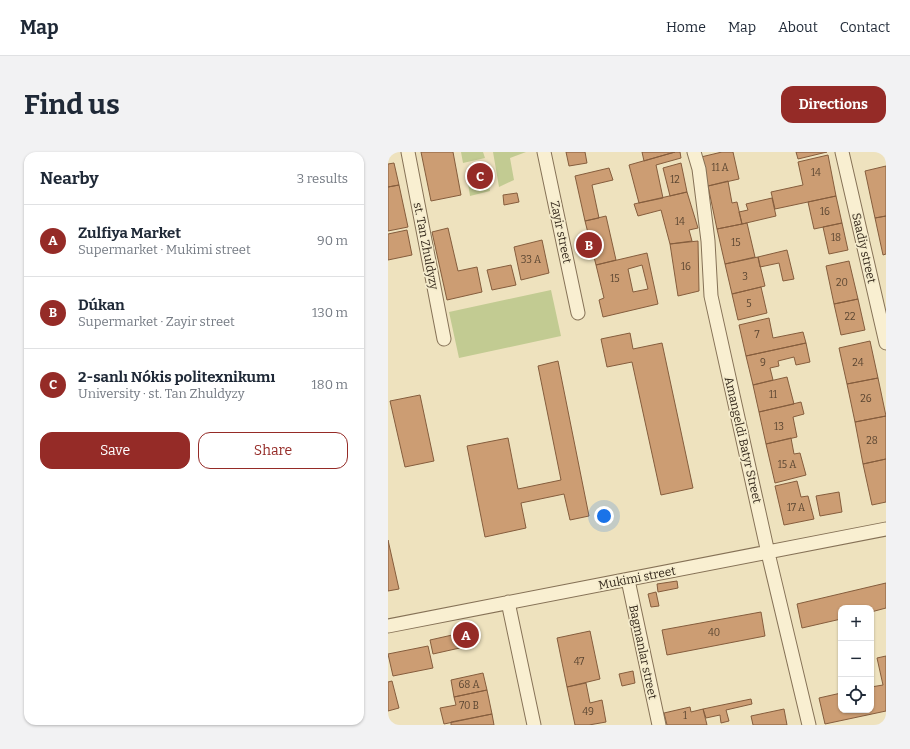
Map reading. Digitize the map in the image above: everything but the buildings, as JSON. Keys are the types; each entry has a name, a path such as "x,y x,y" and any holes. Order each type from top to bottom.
{"street":[{"name":"st. Tan Zhuldyzy","path":"408,152 444,340"},
{"name":"Zayir street","path":"544,152 578,313"},
{"name":"Amangeldi Batyr Street","path":"694,152 699,169 708,241 711,296 768,553 809,725"},
{"name":"Saadiy street","path":"842,152 886,343"},
{"name":"Mukimi street","path":"388,626 886,529"},
{"name":"Bagmanlar street","path":"628,580 659,725"},
{"path":"508,602 534,725"}],"green space":[{"path":"461,152 483,152 485,158 463,163"},
{"path":"493,152 526,152 510,158 514,180 499,187"},
{"path":"486,167 490,191 470,196 466,171"},
{"path":"551,290 561,336 459,358 449,312"}],"place":[{"name":"2-sanlı Nókis politexnikumı","path":"480,176"},
{"name":"Dúkan","path":"589,245"},
{"name":"Zulfiya Market","path":"466,635"}]}
